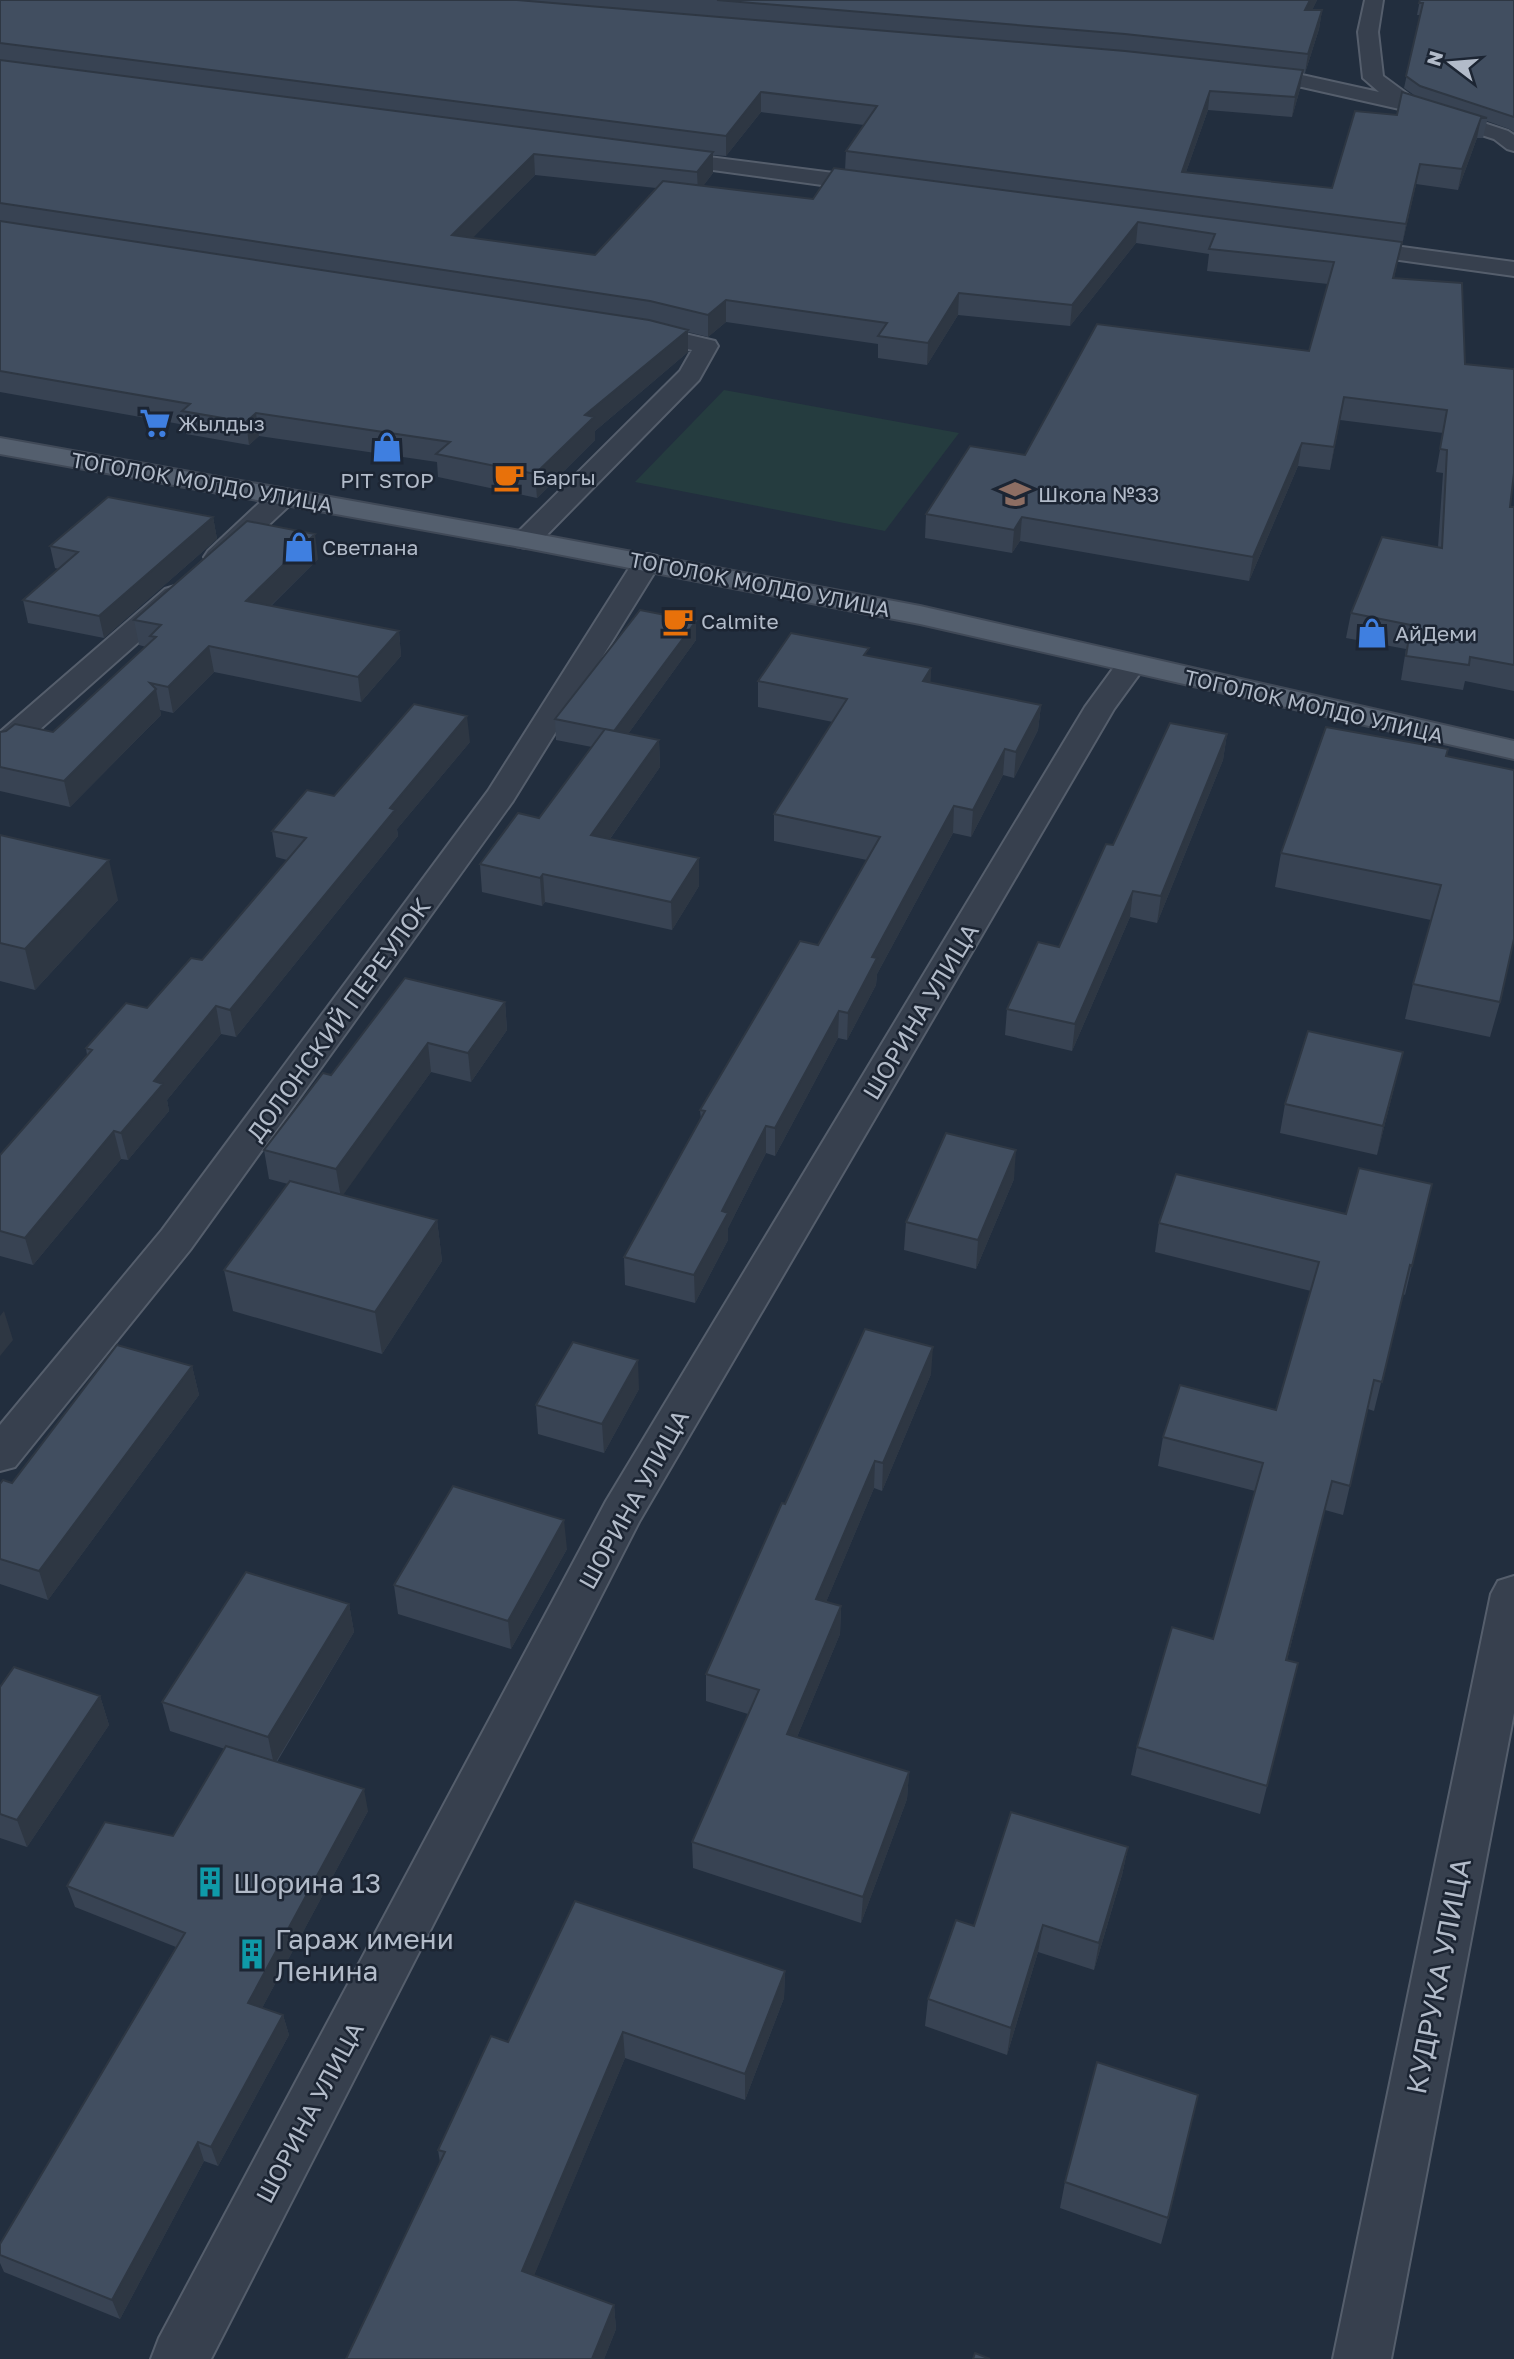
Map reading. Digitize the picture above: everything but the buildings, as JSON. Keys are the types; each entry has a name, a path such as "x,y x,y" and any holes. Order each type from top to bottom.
{"main road":[{"name":"ТОГОЛОК МОЛДО УЛИЦА","path":"0,446 647,562 920,615 1514,750"}],"street":[{"path":"1374,0 1368,32 1373,78 1410,106"},
{"path":"1233,74 1303,81 1410,106 1501,135 1514,145"},
{"path":"647,155 895,187"},
{"path":"1335,245 1514,269"},
{"path":"526,540 690,375 706,346 650,332 608,326"},
{"path":"0,748 253,526 282,497"},
{"name":"ДОЛОНСКИЙ ПЕРЕУЛОК","path":"0,1455 176,1240 494,805 647,562"},
{"name":"ШОРИНА УЛИЦА","path":"180,2359 622,1513 1100,706 1131,665"},
{"name":"КУДРУКА УЛИЦА","path":"1362,2359 1514,1594"}],"green space":[{"path":"724,390 959,433 885,531 635,482"}],"place":[{"name":"Жылдыз","path":"155,423"},
{"name":"PIT STOP","path":"387,447"},
{"name":"Баргы","path":"509,477"},
{"name":"Школа №33","path":"1015,494"},
{"name":"Светлана","path":"299,547"},
{"name":"Calmite","path":"678,621"},
{"name":"АйДеми","path":"1372,633"},
{"name":"Шорина 13","path":"210,1882"},
{"name":"Гараж имени Ленина","path":"252,1954"}]}
